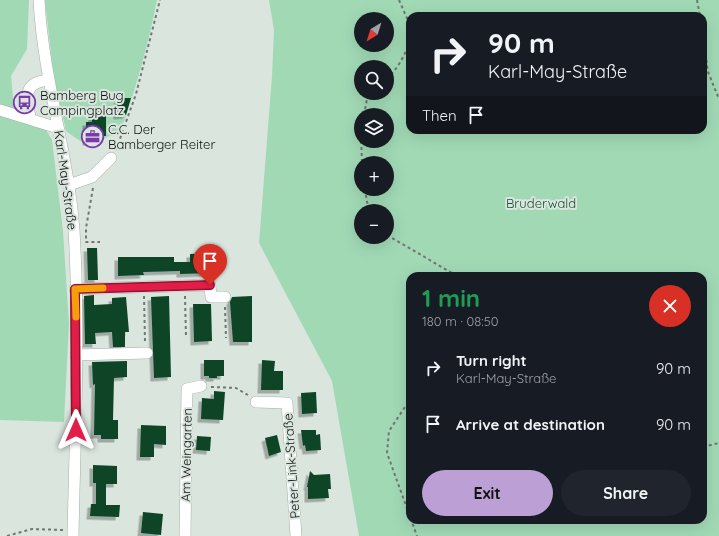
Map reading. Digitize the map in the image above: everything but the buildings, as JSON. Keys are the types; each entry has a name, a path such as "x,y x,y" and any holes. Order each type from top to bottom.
{"street":[{"name":"Karl-May-Straße","path":"39,0 42,49 69,185 74,230 76,445 73,534"},
{"path":"30,118 27,95 30,87 36,82 48,80"},
{"path":"0,110 30,118 58,128"},
{"path":"69,185 92,177 111,158"},
{"path":"75,289 210,285 211,297 225,297"},
{"path":"76,355 147,353"},
{"name":"Am Weingarten","path":"185,536 187,389 201,386"},
{"name":"Peter-Link-Straße","path":"256,402 287,403 296,536"}],"path":[{"path":"111,158 119,144 136,94 160,0"},
{"path":"399,0 406,17"},
{"path":"697,0 699,12"},
{"path":"394,72 406,52"},
{"path":"707,65 708,72 719,98"},
{"path":"92,177 94,184 86,228 86,242 100,242"},
{"path":"394,239 450,272"},
{"path":"185,286 186,337"},
{"path":"143,287 145,341"},
{"path":"225,297 226,338"},
{"path":"201,386 236,388 248,394 256,402"},
{"path":"406,406 389,431 387,453 406,508"},
{"path":"707,446 719,443"},
{"path":"412,524 417,536"},
{"path":"7,536 32,528 73,534"}],"green space":[{"path":"0,0 29,0 27,49 11,76 15,120 46,130 52,140 63,231 69,324 64,422 0,420"},
{"path":"45,0 157,0 141,69 119,135 109,136 98,142 85,143 66,131 53,72"},
{"name":"Bruderwald","path":"269,0 719,0 719,536 359,536 332,381 259,243 272,76 274,30"}],"slow traffic":[{"path":"76,317 75,289 103,288"}],"place":[{"name":"Bamberg Bug Campingplatz","path":"25,102"},
{"name":"C.C. Der Bamberger Reiter","path":"92,136"}],"route":[{"path":"76,430 75,289 210,285"}]}
